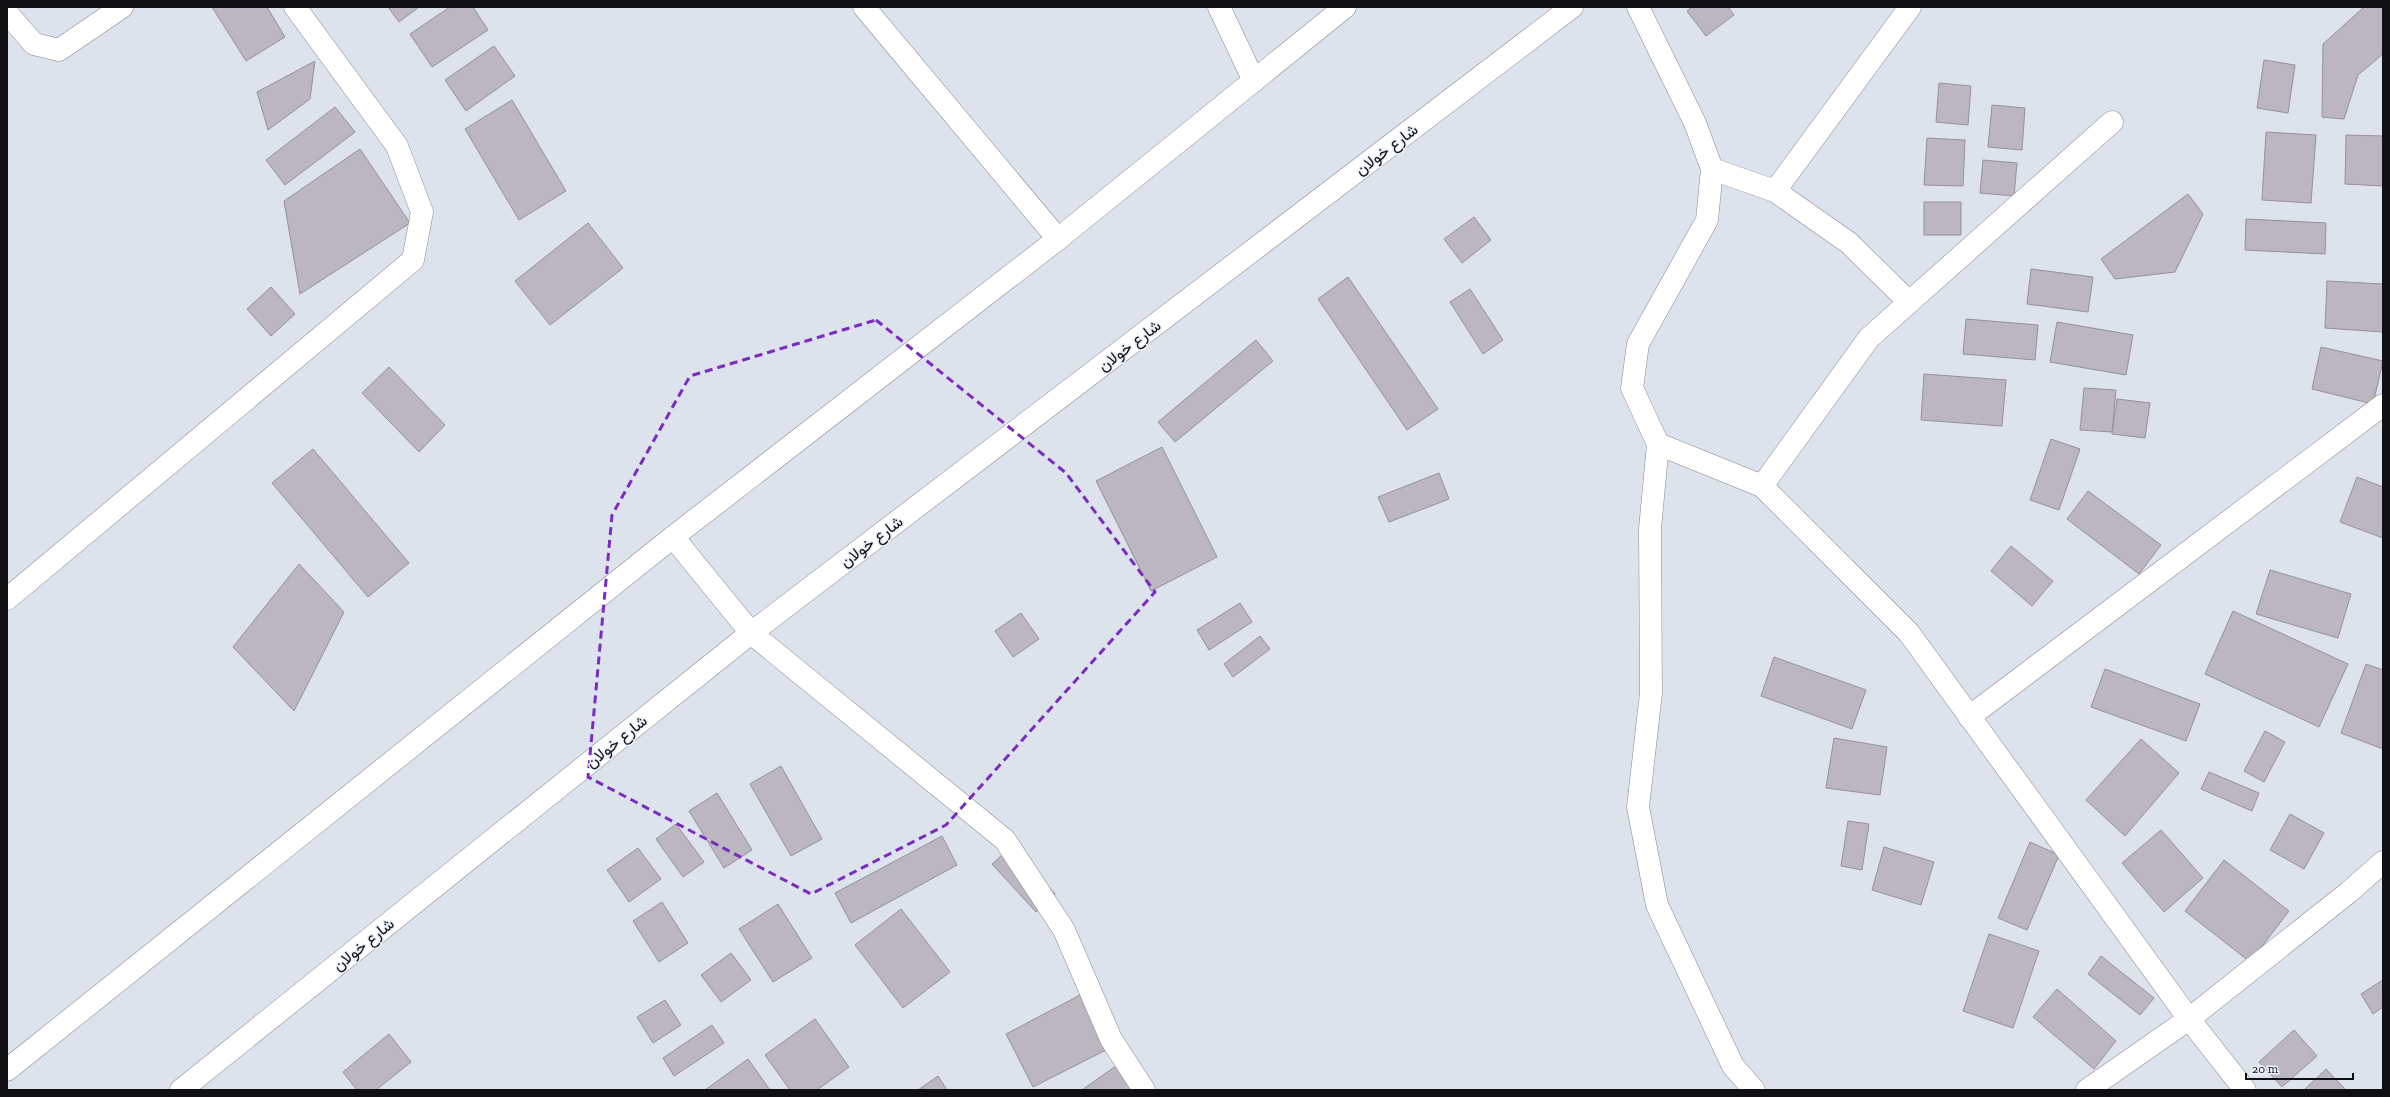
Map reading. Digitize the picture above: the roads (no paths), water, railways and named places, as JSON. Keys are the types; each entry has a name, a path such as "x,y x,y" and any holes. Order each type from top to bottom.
{"street":[{"path":"7,13 34,44 60,50 122,7"},
{"path":"7,599 413,260 422,212 397,146 295,7"},
{"path":"864,7 1058,239"},
{"path":"1219,7 1254,81"},
{"path":"7,1070 673,537 1058,239 1345,7"},
{"name":"شارع خولان","path":"181,1090 751,633 1572,7"},
{"path":"1638,7 1695,123 1712,170 1707,220 1638,344 1632,388 1658,444 1650,529 1651,693 1638,807 1657,905 1733,1066 1754,1090"},
{"path":"1775,191 1910,7"},
{"path":"1762,486 1869,338 2112,122"},
{"path":"1712,170 1775,191 1849,243 1909,302"},
{"path":"1969,717 2383,405"},
{"path":"1658,444 1762,486 1910,633 1969,717 2189,1020 2245,1090"},
{"path":"673,537 751,633 1005,840 1064,930 1111,1039 1144,1090"},
{"path":"2086,1090 2189,1020 2349,892 2383,862"}]}
